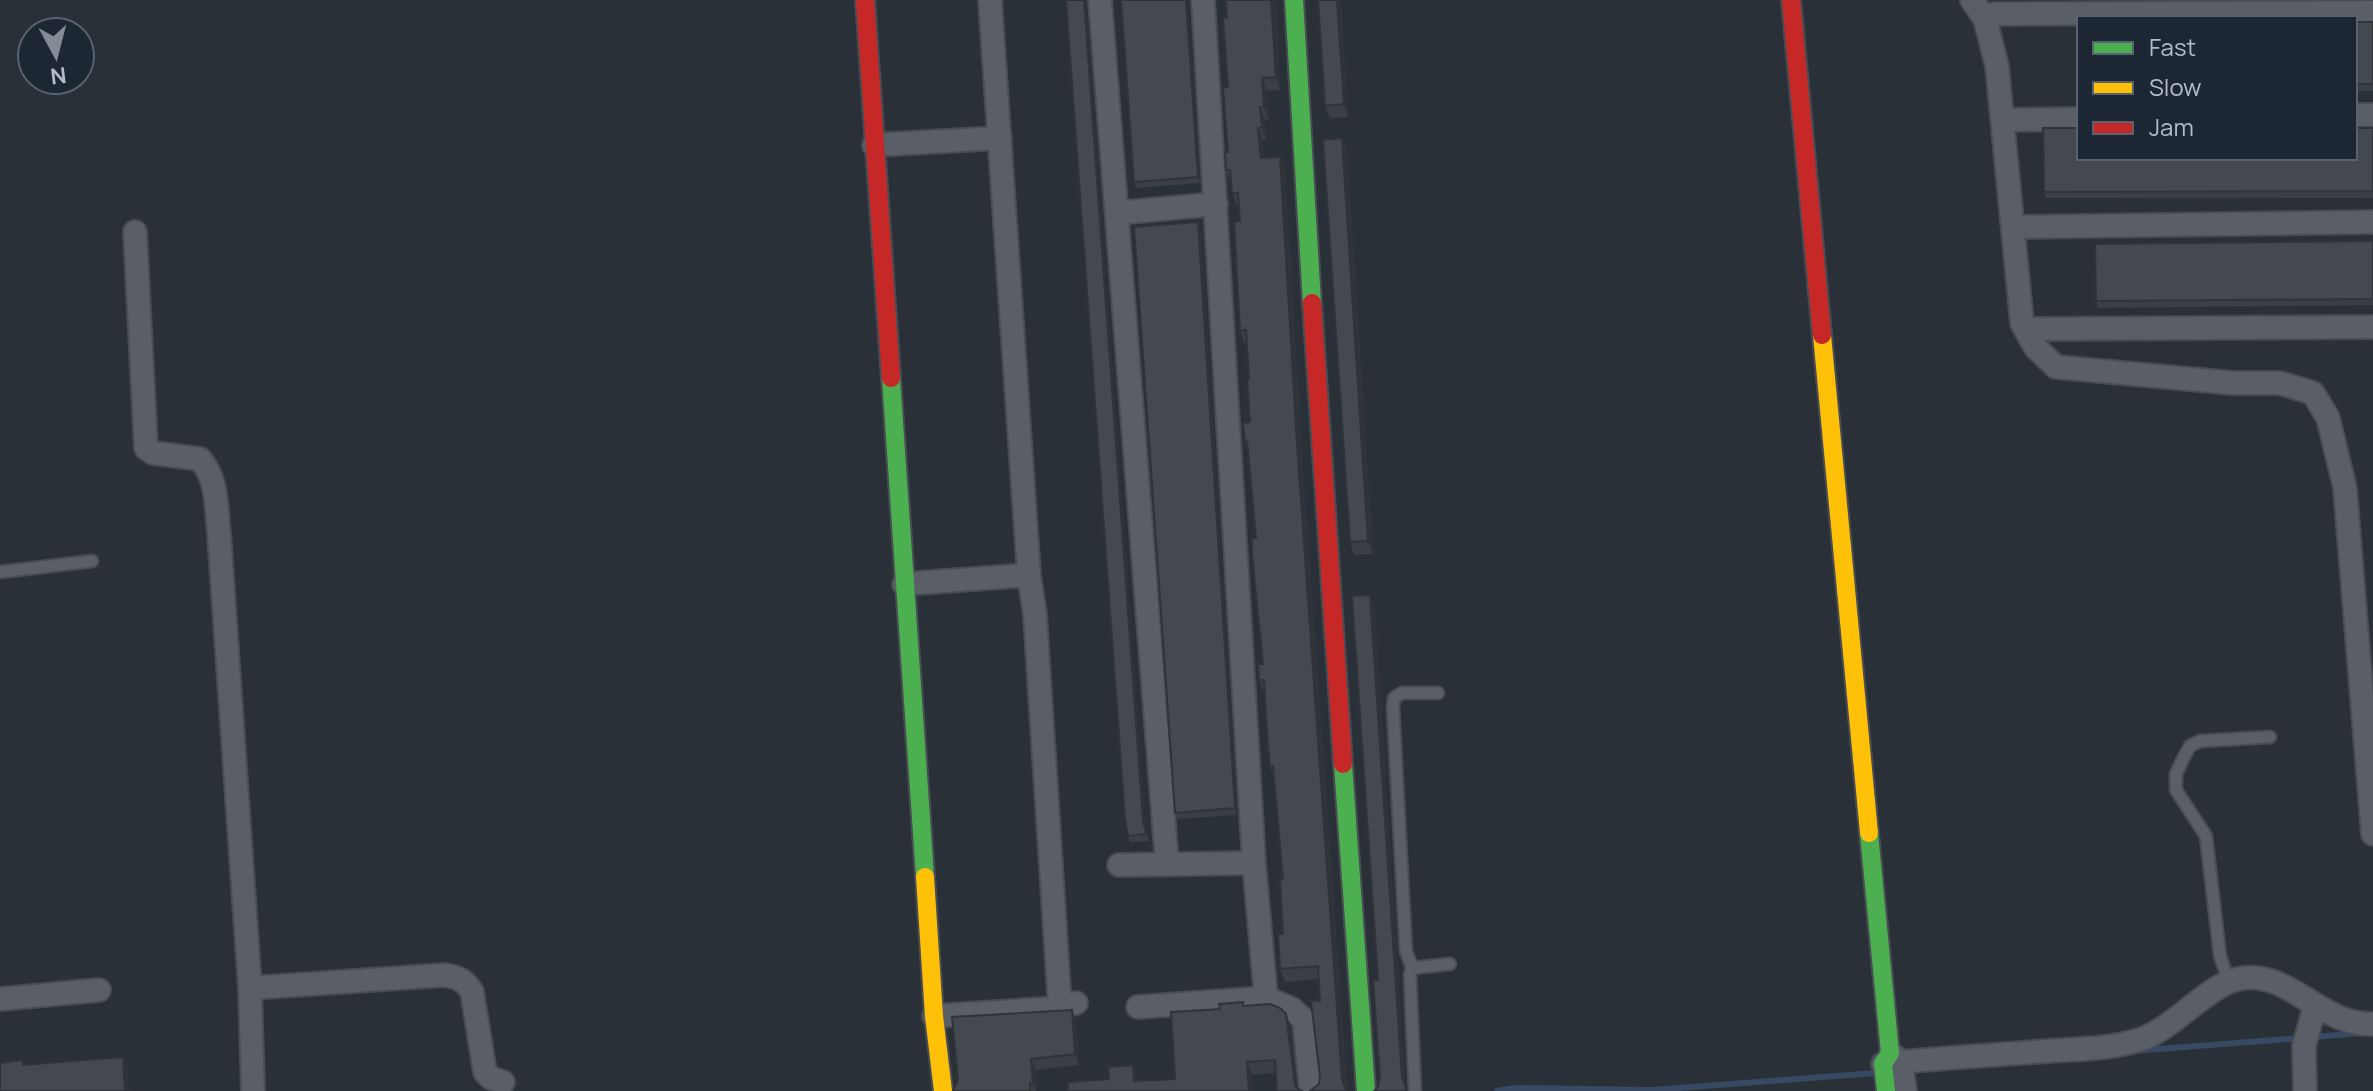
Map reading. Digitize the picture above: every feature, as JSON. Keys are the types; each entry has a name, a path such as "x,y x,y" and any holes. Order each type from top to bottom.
{"street":[{"path":"865,0 934,1016 943,1091"},
{"path":"934,1016 1068,1006 1029,575 990,0"},
{"path":"1100,0 1167,863"},
{"path":"1203,0 1254,863 1266,998"},
{"path":"1294,0 1322,472 1366,1091"},
{"path":"1791,0 1893,1073 2137,1041 2153,1035 2229,982 2244,978 2283,984 2339,1018 2373,1024"},
{"path":"1972,0 1985,19 1997,66 2022,323 2036,348 2056,367 2233,383 2280,383 2313,393 2328,418 2345,488 2373,834"},
{"path":"1985,19 1988,15 1996,14 2156,7 2373,12"},
{"path":"2004,120 2077,119"},
{"path":"874,145 1000,138"},
{"path":"1117,213 1216,204"},
{"path":"2013,227 2373,222"},
{"path":"135,232 146,448 153,453 200,459 213,481 250,988 253,1091"},
{"path":"2025,329 2373,327"},
{"path":"904,584 1029,575"},
{"path":"1119,865 1254,863"},
{"path":"250,988 444,975 458,977 472,992 485,1072 503,1082"},
{"path":"0,999 99,990"},
{"path":"1138,1007 1266,998 1292,1009 1304,1020 1311,1091"},
{"path":"2305,1091 2304,1046 2315,1006"}],"lane":[{"path":"0,572 92,561"},
{"path":"1415,1091 1412,968 1406,951 1393,708 1394,698 1402,693 1438,693"},
{"path":"2229,982 2220,956 2206,836 2176,790 2176,774 2190,746 2200,741 2270,737"},
{"path":"1412,968 1450,964"}],"building":[{"path":"1066,0 1084,0 1146,834 1128,836 1125,819"},
{"path":"1121,0 1186,0 1198,177 1134,182"},
{"path":"1226,0 1271,0 1276,77 1262,78 1264,107 1260,107 1262,127 1258,128 1261,158 1280,157 1342,1079 1348,1091 1310,1091 1319,1084 1320,1077 1311,1001 1320,1001 1318,966 1280,969 1278,934 1283,934 1280,879 1283,879 1264,680 1259,680 1258,664 1263,664 1252,555 1252,538 1256,538 1243,423 1250,422 1249,379 1246,330 1240,330 1234,222 1240,221 1238,193 1232,193 1230,170 1226,170 1225,152 1228,152 1223,87 1228,87 1223,18 1227,18"},
{"path":"1318,0 1337,0 1344,104 1325,106"},
{"path":"2357,22 2373,22 2373,84 2357,84"},
{"path":"2043,128 2077,128 2077,160 2357,160 2357,128 2373,128 2373,191 2044,192"},
{"path":"1342,138 1368,541 1350,542 1323,140"},
{"path":"1198,222 1235,808 1175,813 1134,227"},
{"path":"2373,241 2373,299 2096,301 2095,244"},
{"path":"1370,595 1402,1078 1406,1091 1374,1091 1380,1077 1373,980 1378,980 1352,596"},
{"path":"1243,1002 1243,1006 1270,1004 1286,1014 1295,1086 1303,1091 1277,1091 1275,1060 1247,1062 1249,1091 1068,1091 1068,1082 1109,1079 1108,1067 1133,1065 1134,1081 1175,1079 1171,1012 1220,1009 1219,1004"},
{"path":"1072,1010 1075,1054 1031,1059 1033,1083 1030,1083 1030,1091 953,1091 958,1080 952,1017"},
{"path":"123,1057 125,1091 0,1091 0,1063 23,1060 23,1065"}],"waterway":[{"path":"2313,1037 2361,1033"},
{"path":"2133,1051 2302,1038"},
{"path":"1497,1091 1516,1088 1652,1090 1875,1073"}],"traffic: fast":[{"path":"1294,0 1312,303"},
{"path":"891,378 925,877"},
{"path":"1343,764 1366,1091"},
{"path":"1869,833 1890,1053 1883,1064 1886,1091"}],"traffic: slow":[{"path":"1822,335 1869,833"},
{"path":"925,877 934,1016 943,1091"}],"traffic: jam":[{"path":"865,0 891,378"},
{"path":"1791,0 1822,335"},
{"path":"1312,303 1343,764"}]}
